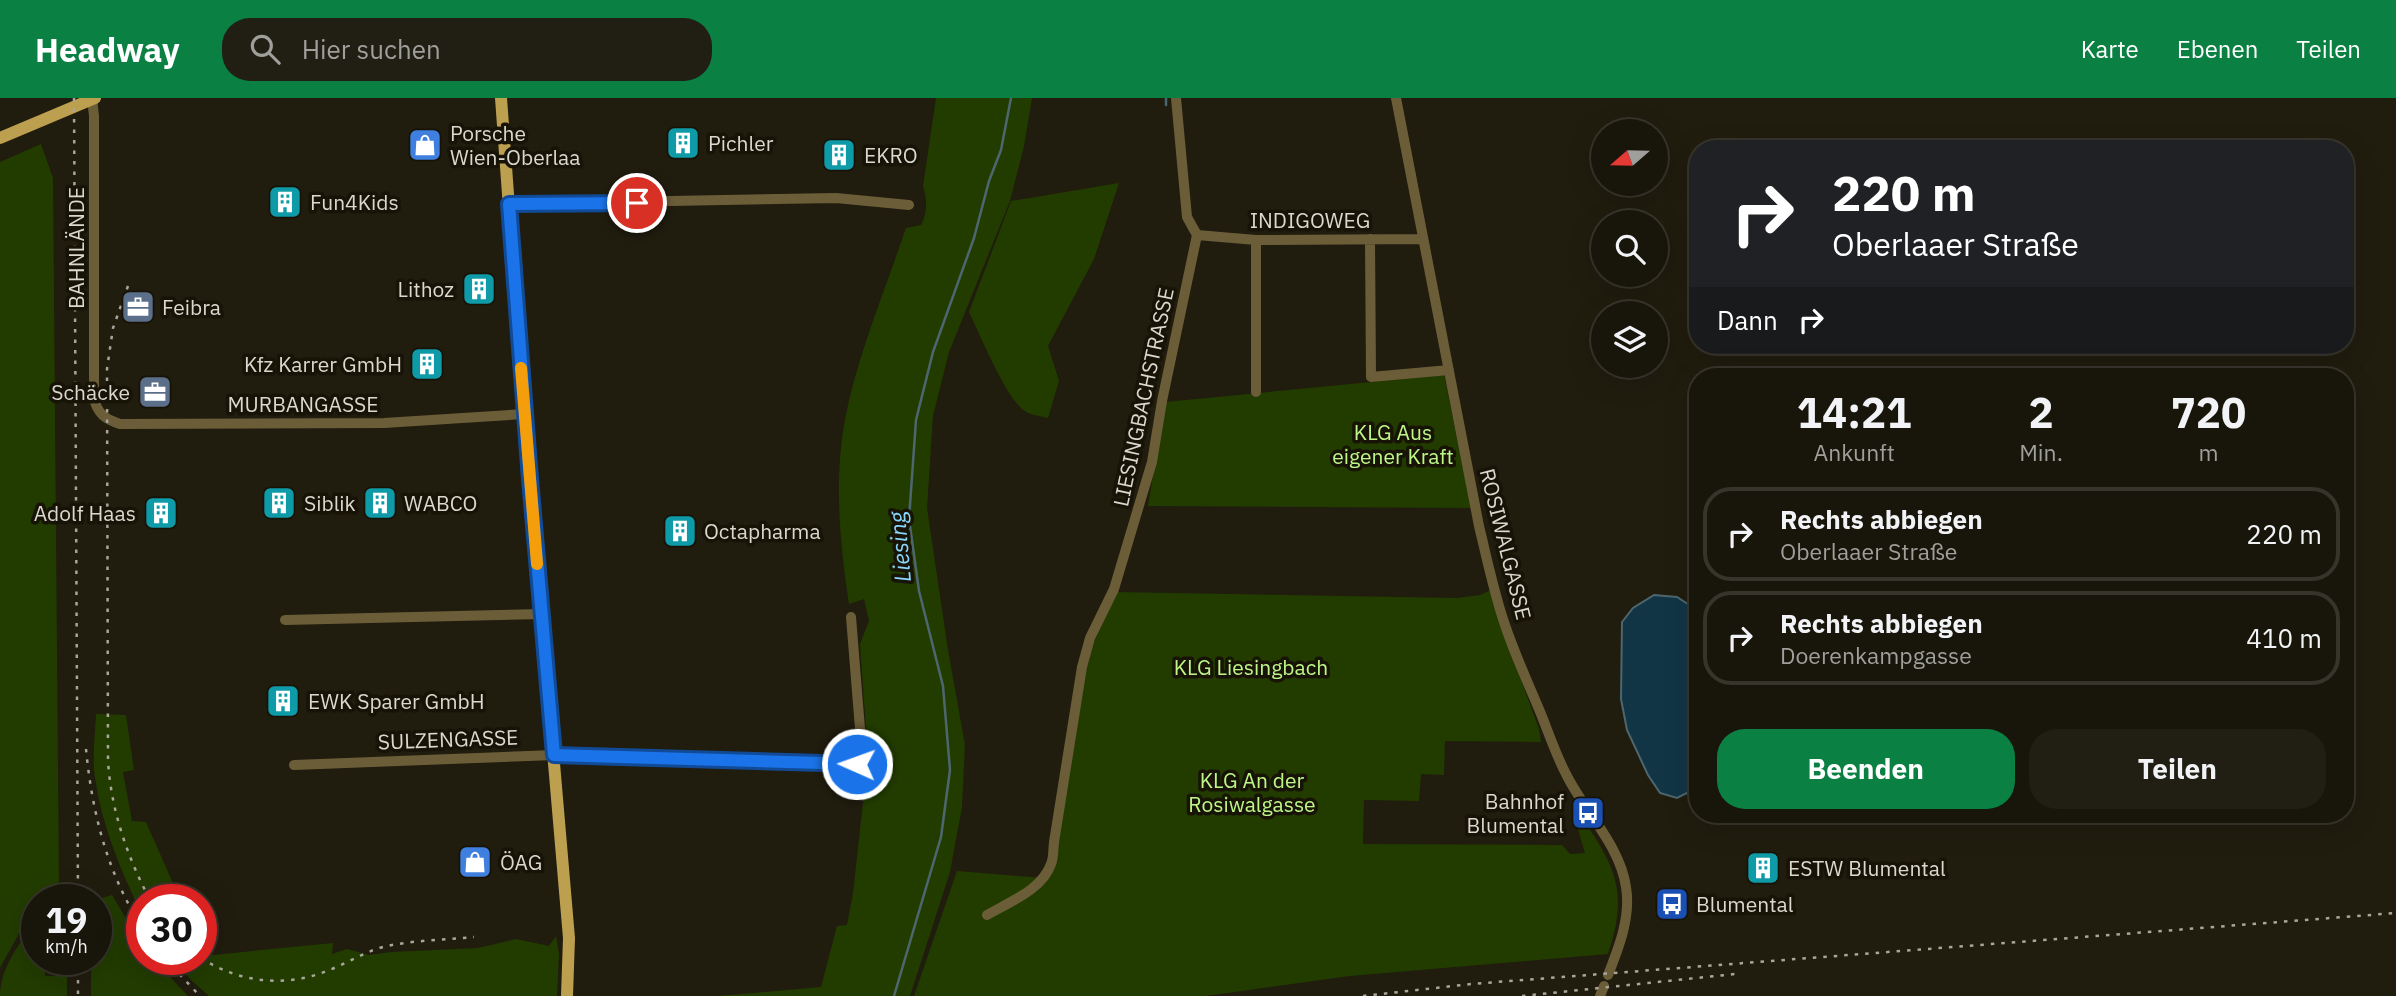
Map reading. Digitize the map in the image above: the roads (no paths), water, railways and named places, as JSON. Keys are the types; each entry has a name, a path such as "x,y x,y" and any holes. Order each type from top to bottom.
{"main road":[{"path":"0,138 93,98"},
{"path":"501,98 524,414 569,938 568,996"}],"street":[{"name":"BAHNLÄNDE","path":"93,98 94,399"},
{"path":"1176,98 1187,217 1197,235"},
{"name":"ROSIWALGASSE","path":"1395,98 1479,526 1506,627 1565,773 1615,854 1624,877 1626,915 1608,975"},
{"path":"509,204 836,198 909,205"},
{"name":"INDIGOWEG","path":"1197,235 1256,240 1423,239"},
{"name":"LIESINGBACHSTRASSE","path":"988,915 1033,888 1044,878 1052,862 1082,667 1090,638 1114,589 1149,473 1197,235"},
{"path":"1370,239 1371,377 1449,370"},
{"path":"1256,240 1256,392"},
{"name":"MURBANGASSE","path":"94,399 102,416 120,424 384,423 524,414"},
{"path":"285,620 542,614"},
{"name":"SULZENGASSE","path":"293,765 554,755 857,764 861,741 851,617"}],"water":[{"path":"1654,595 1677,597 1689,605 1689,792 1677,798 1660,793 1648,775 1627,730 1621,699 1622,622 1633,608"}],"waterway":[{"name":"Liesing","path":"894,996 941,837 950,770 943,686 919,591 909,519 916,420 933,352 974,238 989,181 1001,150 1011,98"},
{"path":"1166,98 1166,105"}],"railway":[{"path":"74,98 78,884"},
{"path":"128,286 113,328 107,369 108,761 122,832 142,884"},
{"path":"86,749 97,819 110,864 126,898"},
{"path":"1363,996 1471,984 2396,913"},
{"path":"217,966 247,978 281,981 313,976 383,947 474,937"},
{"path":"1522,996 1735,974"},
{"path":"78,975 78,996"},
{"path":"180,975 200,996"}],"place":[{"name":"Pichler","path":"683,143"},
{"name":"Porsche Wien-Oberlaa","path":"425,145"},
{"name":"EKRO","path":"839,155"},
{"name":"Fun4Kids","path":"285,202"},
{"name":"Lithoz","path":"479,289"},
{"name":"Feibra","path":"138,307"},
{"name":"Kfz Karrer GmbH","path":"427,364"},
{"name":"Schäcke","path":"155,392"},
{"name":"Siblik","path":"279,503"},
{"name":"WABCO","path":"380,503"},
{"name":"Adolf Haas","path":"161,513"},
{"name":"Octapharma","path":"680,531"},
{"name":"EWK Sparer GmbH","path":"283,701"},
{"name":"Bahnhof Blumental","path":"1588,813"},
{"name":"ÖAG","path":"475,862"},
{"name":"ESTW Blumental","path":"1763,868"},
{"name":"Blumental","path":"1672,904"}],"park label":[{"name":"KLG Aus eigener Kraft","path":"1393,444"},
{"name":"KLG Liesingbach","path":"1251,667"},
{"name":"KLG An der Rosiwalgasse","path":"1252,792"}]}
